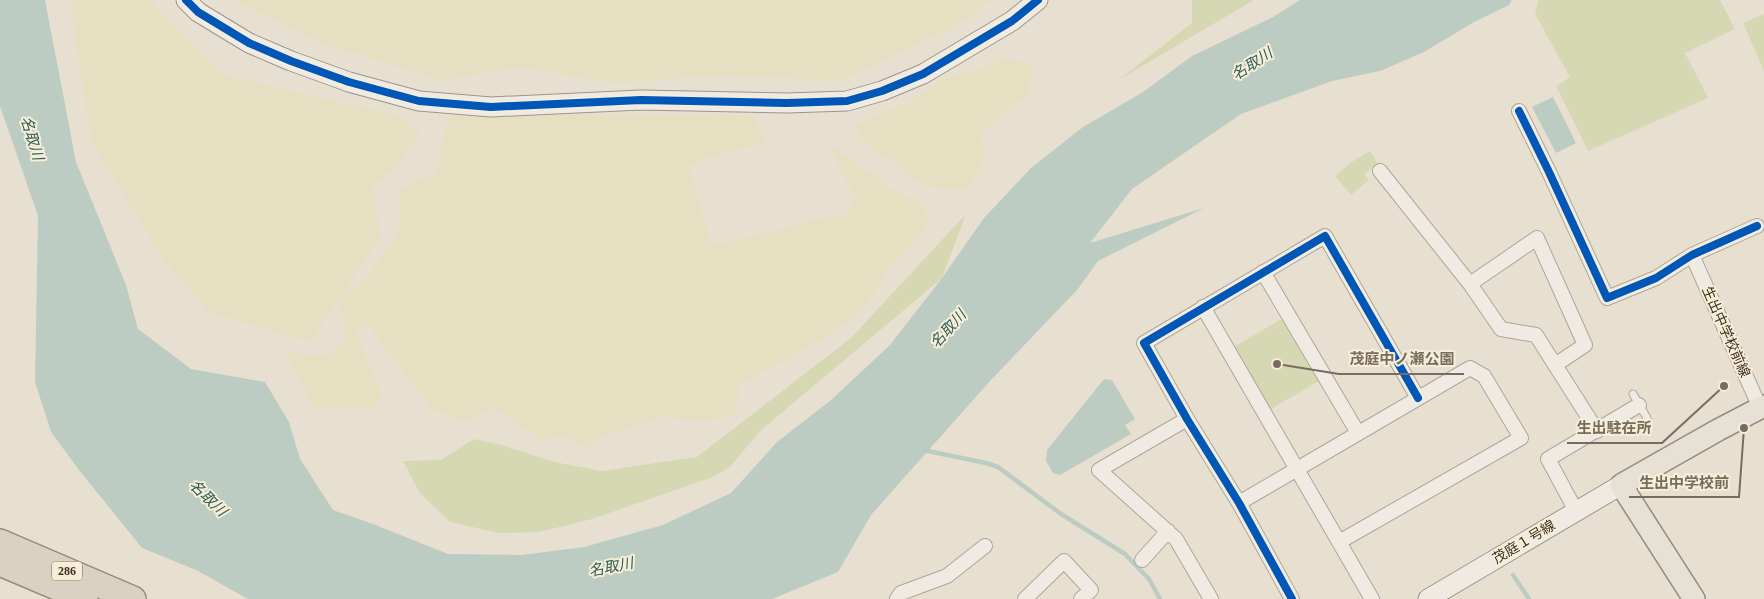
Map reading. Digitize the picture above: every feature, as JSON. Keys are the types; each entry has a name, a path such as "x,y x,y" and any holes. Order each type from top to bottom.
{"highway":[{"name":"286","path":"0,542 133,599"},
{"name":"286","path":"0,562 85,599"}],"main road":[{"path":"1694,599 1621,485 1762,407"}],"street":[{"path":"186,0 198,12 249,43 291,61 349,82 418,101 491,106 641,100 787,103 847,101 882,91 923,74 1012,21 1038,0"},
{"path":"1519,111 1607,298 1656,278 1692,255 1760,225"},
{"path":"1380,171 1470,284 1501,329 1536,335 1596,431"},
{"path":"1292,599 1239,503 1187,419 1144,343 1325,236 1418,398"},
{"path":"1470,284 1536,238 1585,345 1555,365"},
{"name":"生出中学校前線","path":"1692,255 1762,407"},
{"path":"1263,272 1358,433"},
{"path":"1203,307 1372,599"},
{"path":"1239,503 1470,368 1484,376 1521,438 1339,542"},
{"path":"1576,511 1548,459 1596,431 1636,400"},
{"path":"1187,419 1099,470 1176,539 1211,599"},
{"name":"茂庭１号線","path":"1428,599 1621,485"},
{"path":"1142,560 1168,531"},
{"path":"898,599 901,593 947,576 985,546"},
{"path":"1025,599 1064,561 1091,590 1082,599"}],"lane":[{"path":"1636,400 1647,418"}],"shaded area":[{"path":"70,0 151,0 226,76 392,114 420,132 400,163 373,185 380,237 311,342 208,312 163,259 91,140"},
{"path":"232,0 992,0 951,29 839,81 728,75 613,83 520,68 441,80 330,46"},
{"path":"1002,59 1033,64 1028,96 1008,109 981,134 985,155 971,187 942,189 920,183 862,140 856,125 914,100 941,79 982,69"},
{"path":"451,114 751,115 767,142 709,157 689,167 712,245 818,219 845,215 856,197 841,172 828,143 889,188 925,206 928,225 884,275 865,308 822,340 739,384 736,414 701,422 661,416 603,437 584,448 566,436 542,440 493,407 465,422 432,409 369,326 355,331 382,395 370,409 314,407 284,352 324,357 344,342 343,318 339,302 370,273 399,233 399,190 437,172 443,138"}],"green space":[{"path":"1192,0 1254,0 1120,79 1192,23"},
{"path":"1539,0 1720,0 1735,29 1685,53 1708,98 1588,151 1556,86 1570,77 1535,14"},
{"path":"1764,14 1764,71 1743,23"},
{"path":"1370,151 1378,164 1364,174 1369,180 1351,195 1335,176 1350,163"},
{"path":"966,214 942,278 761,430 730,467 713,477 592,519 539,532 499,533 450,522 419,492 403,461 441,460 474,439 505,446 554,462 602,471 697,457 851,338"},
{"path":"1283,318 1319,381 1271,409 1234,347"}],"water":[{"name":"名取川","path":"0,0 45,0 76,162 126,285 138,329 191,369 265,382 289,422 300,459 333,510 448,554 522,555 584,547 663,525 731,493 777,442 830,401 890,345 942,278 984,218 1031,168 1083,127 1143,92 1192,56 1273,17 1300,0 1512,0 1509,5 1474,22 1424,52 1380,71 1332,81 1241,114 1132,189 1090,243 1204,208 1098,261 1077,290 990,381 871,515 838,572 772,599 248,599 196,570 142,548 51,432 35,382 38,216 0,106"},
{"path":"1553,97 1576,143 1556,153 1532,107"},
{"path":"1104,379 1112,380 1135,419 1125,425 1131,434 1060,475 1053,473 1046,461 1047,450"}],"waterway":[{"path":"923,450 998,467 1061,514 1125,554 1149,579 1160,599"},
{"path":"1513,575 1529,599"}],"cycle path":[{"path":"186,0 198,12 249,43 291,61 349,82 419,101 491,107 641,100 787,103 847,101 882,91 923,74 1012,21 1038,0"},
{"path":"1519,111 1607,298 1656,278 1692,255 1757,226"},
{"path":"1292,599 1239,503 1187,419 1144,343 1325,236 1418,398"}],"place":[{"name":"茂庭中ノ瀬公園","path":"1277,364"},
{"name":"生出駐在所","path":"1724,386"},
{"name":"生出中学校前","path":"1744,428"}]}
